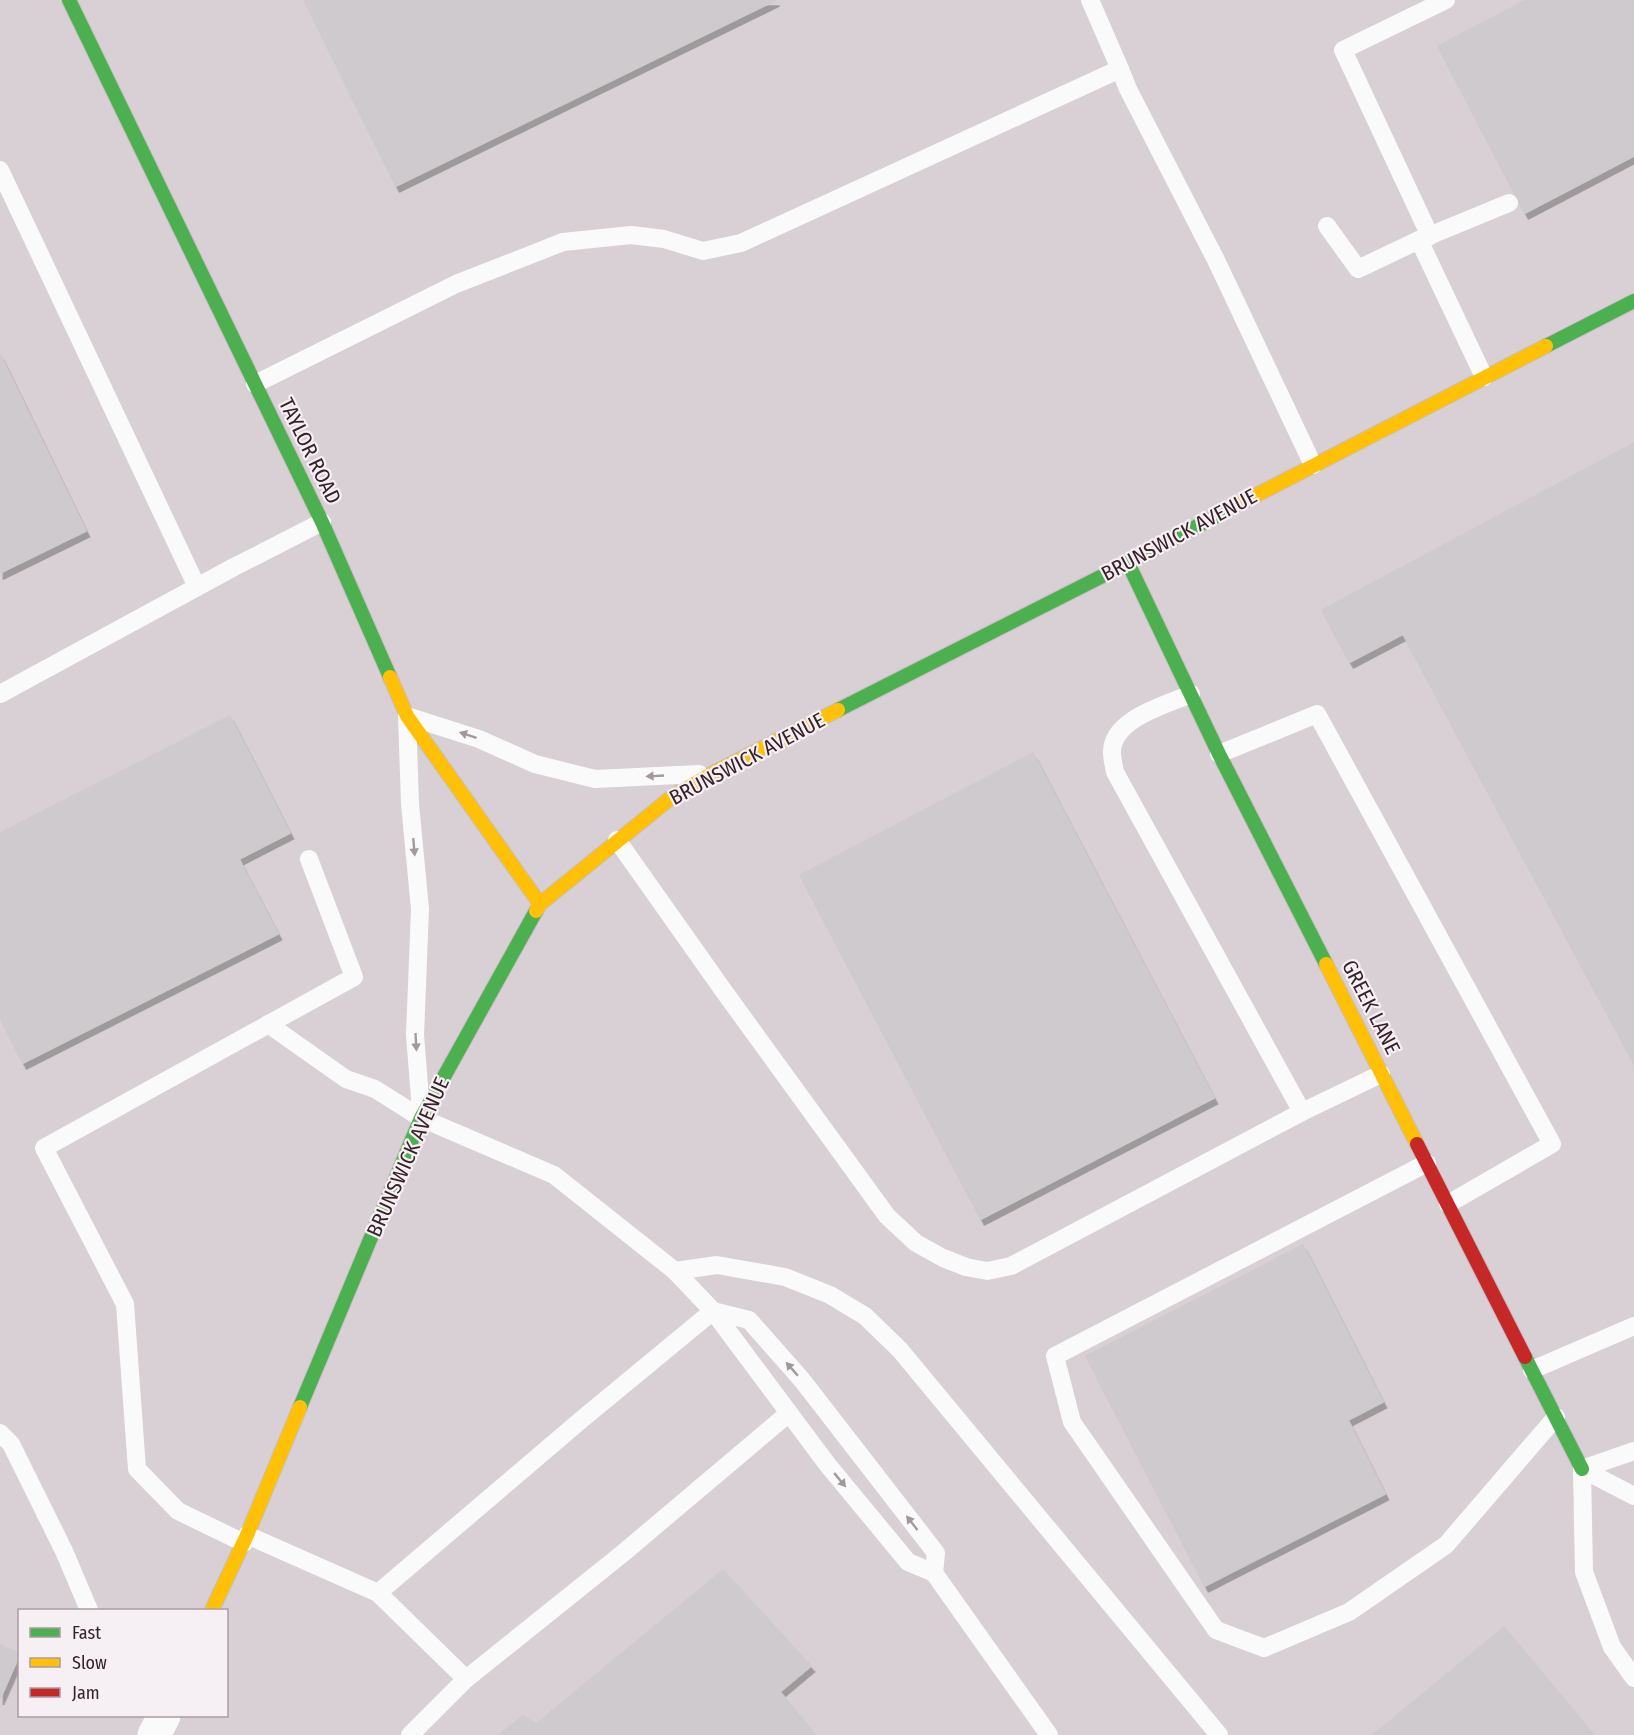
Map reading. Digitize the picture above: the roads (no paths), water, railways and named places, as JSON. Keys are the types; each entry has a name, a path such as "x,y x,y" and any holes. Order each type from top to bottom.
{"street":[{"name":"TAYLOR ROAD","path":"69,0 322,522 407,716 540,904"},
{"name":"BRUNSWICK AVENUE","path":"213,1609 246,1539 421,1118 540,904 673,796 713,773 1634,301"},
{"name":"GREEK LANE","path":"1128,562 1219,754 1582,1469"},
{"path":"154,1735 163,1717"}],"lane":[{"path":"1090,0 1128,89 1221,271 1313,465"},
{"path":"1446,0 1343,50 1484,377"},
{"path":"255,384 456,284 563,242 631,235 664,239 704,251 741,243 1120,69"},
{"path":"0,170 198,587"},
{"path":"1327,226 1358,269 1424,238 1509,203"},
{"path":"0,694 322,522"},
{"path":"1191,694 1135,718 1117,734 1112,751 1115,772 1302,1112"},
{"path":"1219,754 1317,714 1552,1144 1448,1204"},
{"path":"421,1118 415,1035 420,909 410,804 407,716 479,739 535,764 595,779 713,773"},
{"path":"617,840 887,1216 916,1243 966,1267 987,1270 1011,1266 1302,1112 1381,1074"},
{"path":"309,859 354,977 44,1148 125,1304 137,1469 178,1511 378,1593 466,1679"},
{"path":"268,1024 346,1079 375,1089 421,1118 554,1175 675,1270 713,1311 827,1464 908,1562 934,1573 1049,1735"},
{"path":"1427,1163 1055,1356 1072,1422 1216,1630 1264,1648 1349,1612 1446,1545 1556,1417"},
{"path":"675,1270 717,1265 785,1277 830,1295 865,1316 900,1350 1219,1735"},
{"path":"378,1593 713,1311"},
{"path":"713,1311 749,1320 802,1380 936,1553 934,1573"},
{"path":"1532,1370 1634,1326"},
{"path":"410,1735 466,1679 622,1554 789,1413"},
{"path":"0,1434 11,1444 64,1551 88,1609"},
{"path":"1582,1469 1634,1451"},
{"path":"1582,1469 1634,1496"},
{"path":"1582,1469 1584,1572 1612,1647 1634,1678"}]}
